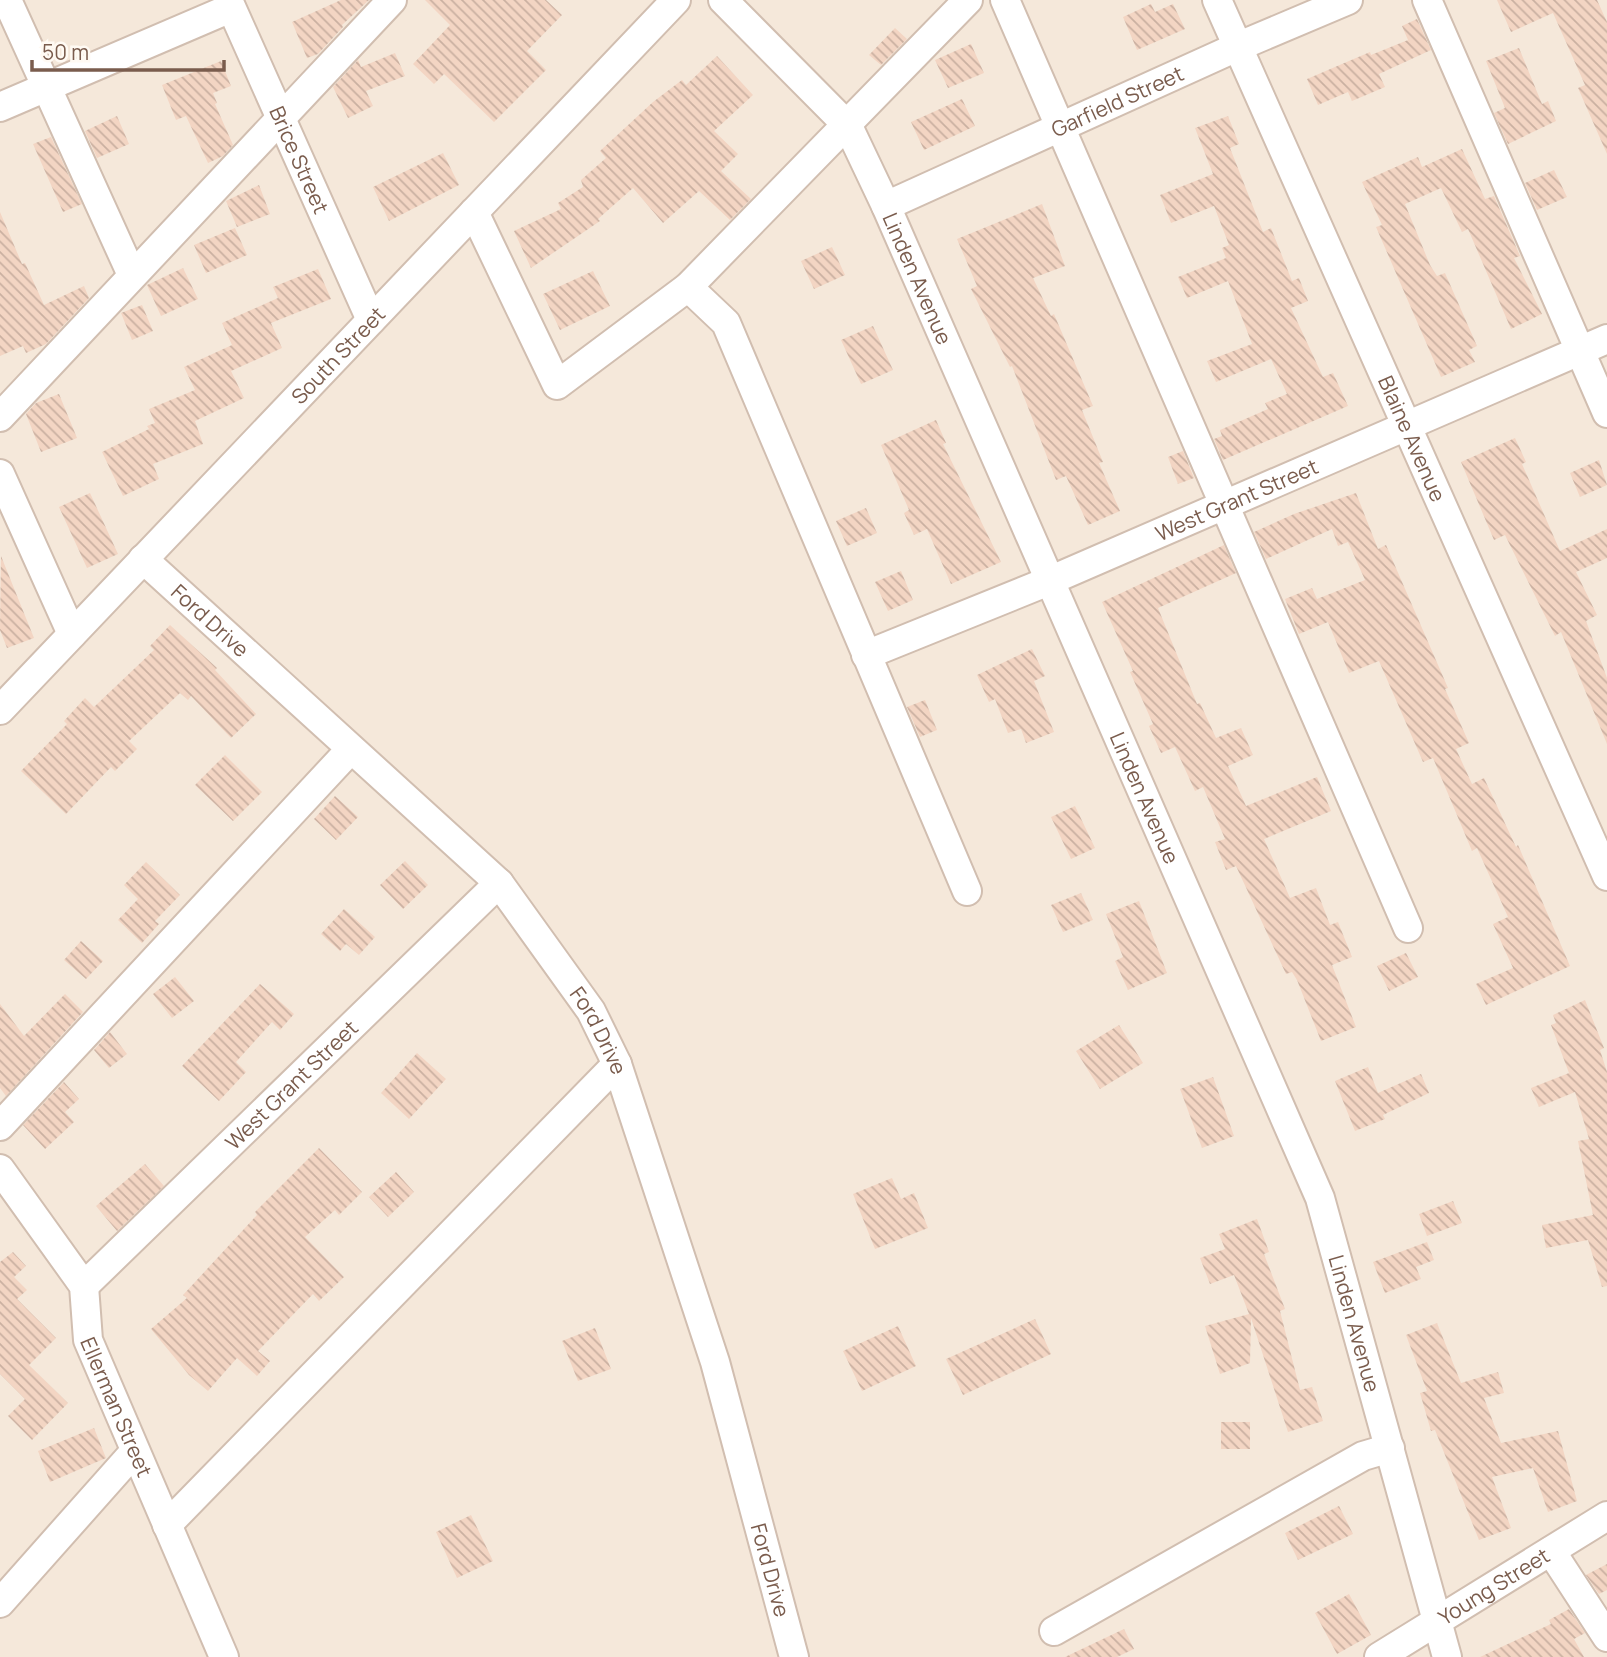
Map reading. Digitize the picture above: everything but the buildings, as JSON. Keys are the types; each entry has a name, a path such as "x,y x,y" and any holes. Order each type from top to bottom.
{"street":[{"path":"7,0 132,275"},
{"path":"0,417 392,0"},
{"name":"South Street","path":"0,710 676,0"},
{"name":"Linden Avenue","path":"723,0 848,127 886,206 1320,1198 1447,1657"},
{"path":"474,212 557,385 688,288 848,127 968,0"},
{"path":"1006,0 1408,928"},
{"name":"Blaine Avenue","path":"1217,0 1607,876"},
{"name":"Garfield Street","path":"886,206 1062,125 1348,0"},
{"path":"1427,0 1607,413"},
{"path":"0,107 230,4"},
{"name":"Brice Street","path":"230,4 371,320"},
{"path":"688,288 726,323 967,891"},
{"name":"West Grant Street","path":"866,655 1049,581 1607,339"},
{"path":"0,474 72,634"},
{"name":"Ford Drive","path":"143,559 499,883 591,1011 617,1065 715,1362 794,1657"},
{"path":"0,1126 351,750"},
{"name":"West Grant Street","path":"83,1286 499,883"},
{"path":"167,1525 617,1065"},
{"path":"0,1169 83,1286"},
{"name":"Ellerman Street","path":"83,1286 88,1340 224,1657"},
{"path":"1054,1631 1363,1457 1390,1448"},
{"path":"5,1586 135,1451"},
{"name":"Young Street","path":"1379,1657 1607,1516"},
{"path":"1551,1551 1607,1637"}],"shaded area":[{"path":"0,0 1607,0 1607,1657 0,1657"}]}
